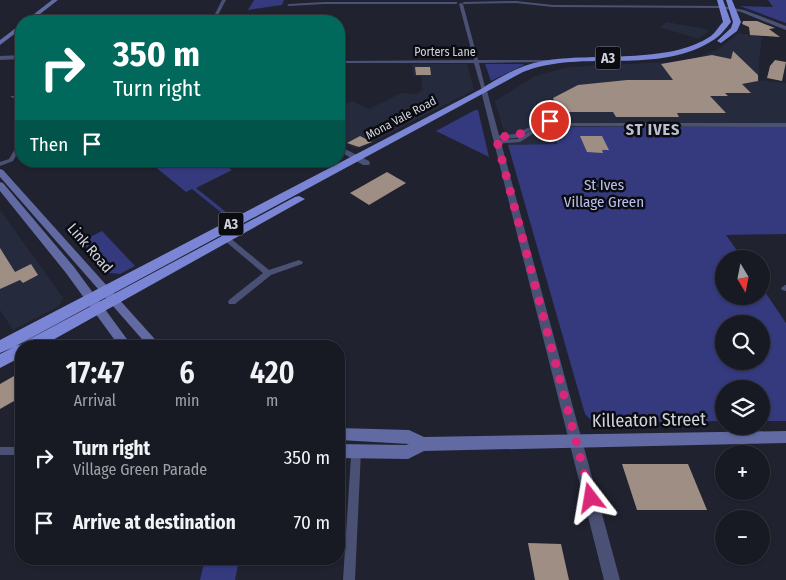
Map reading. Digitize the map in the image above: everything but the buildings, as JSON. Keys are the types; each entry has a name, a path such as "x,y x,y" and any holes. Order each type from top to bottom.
{"highway":[{"path":"729,0 737,17"},
{"name":"Mona Vale Road","path":"485,95 522,70 552,61 661,55 689,50 706,42 724,27 727,19 722,4"},
{"name":"Mona Vale Road","path":"0,346 95,303 485,95 530,73 552,66 576,63 669,59 697,54 718,44 731,32 737,25 737,17"},
{"name":"Mona Vale Road","path":"110,295 227,238 361,161"},
{"name":"Mona Vale Road","path":"38,340 95,303"},
{"path":"0,362 15,353"}],"main road":[{"path":"36,15 55,0"},
{"path":"0,43 15,31"},
{"name":"Link Road","path":"0,172 150,340"},
{"name":"Link Road","path":"0,185 95,303 122,340"},
{"name":"Killeaton Street","path":"345,435 409,436 422,444"},
{"name":"Killeaton Street","path":"345,451 408,452 422,444 786,437"}],"street":[{"path":"216,15 224,0"},
{"path":"285,15 291,0"},
{"path":"597,0 601,6"},
{"path":"289,5 371,1 516,2 553,6 722,4 786,28"},
{"path":"460,2 612,580"},
{"path":"737,17 755,15"},
{"path":"0,57 15,58"},
{"name":"Porters Lane","path":"345,62 552,61"},
{"path":"497,140 518,141 558,119 563,124 572,125 786,125"},
{"path":"345,152 361,161"},
{"path":"0,164 11,160 15,153"},
{"path":"227,238 268,273"},
{"path":"232,302 268,273 299,262"},
{"path":"0,451 15,451"},
{"path":"349,580 356,451"}],"shaded area":[{"path":"667,22 710,30 699,39 659,27"},
{"path":"739,33 762,37 759,80 786,83 786,127 550,127 557,145 508,145 495,101 535,76 569,67 670,62 697,58 717,50"},
{"path":"412,64 467,64 474,90 363,147 354,148 345,143 345,104 352,101 369,109 401,93 416,94 423,90 421,76 413,76"},
{"path":"0,210 63,298 59,306 13,330 0,310"}],"green space":[{"path":"254,0 284,0 282,5 248,10"},
{"path":"768,0 786,0 786,23 740,6 773,7"},
{"path":"485,64 523,64 524,65 491,81"},
{"path":"478,110 489,157 436,131"},
{"name":"St Ives Village Green","path":"549,127 786,127 786,234 726,235 737,250 715,250 715,305 770,305 770,299 786,323 786,421 770,421 770,380 715,380 715,421 601,423 591,420 585,414 508,145 557,144"},
{"path":"155,167 228,167 232,170 196,188 231,216 228,218 192,189 186,192"},
{"path":"102,231 135,266 120,274 109,273 80,242"},
{"path":"204,565 238,565 235,580 200,580"}],"district":[{"name":"ST IVES","path":"653,129"}],"route":[{"path":"550,121 529,128 516,136 496,137 591,498"}]}
